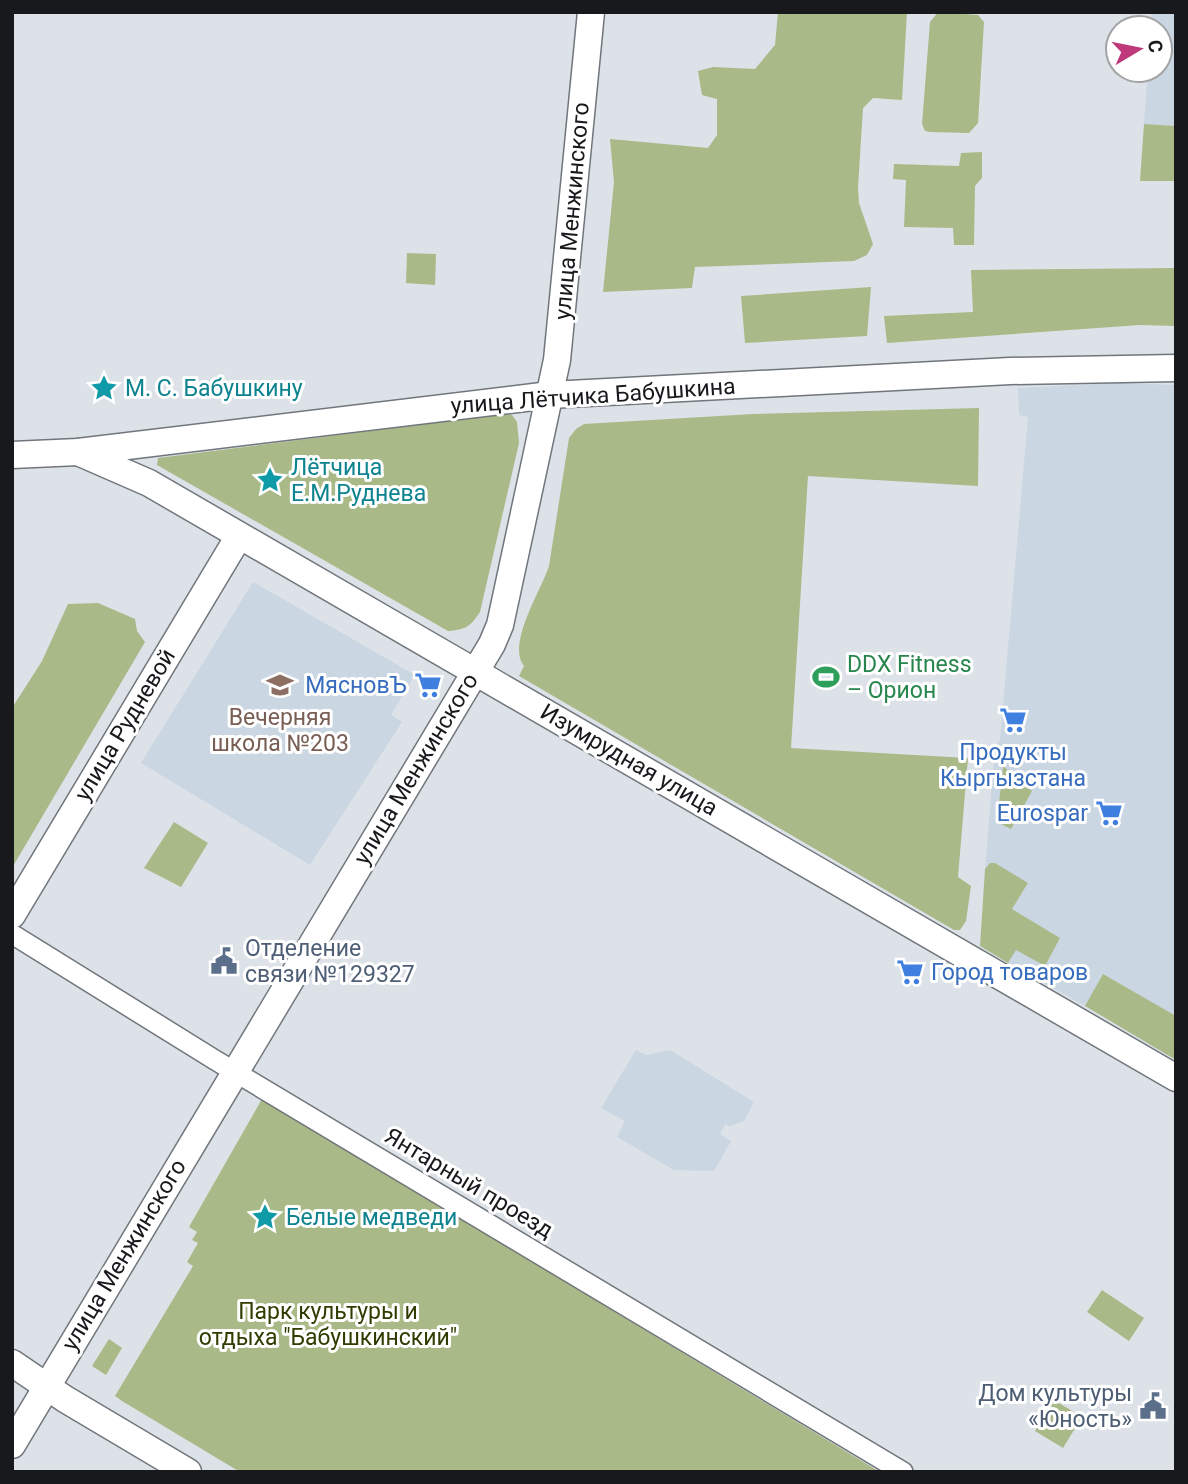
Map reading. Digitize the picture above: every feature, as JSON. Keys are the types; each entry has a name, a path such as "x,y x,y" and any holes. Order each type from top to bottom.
{"street":[{"name":"улица Менжинского","path":"12,1445 475,672 500,625 550,395 565,300 591,12"},
{"name":"улица Лётчика Бабушкина","path":"12,455 78,452 550,395 1010,371 1176,368"},
{"name":"Изумрудная улица","path":"78,452 149,483 1176,1078"},
{"name":"улица Рудневой","path":"12,915 239,536"},
{"name":"Янтарный проезд","path":"12,934 234,1072 903,1472"},
{"path":"12,1363 47,1384 65,1399 188,1472"}],"shaded area":[{"path":"1176,12 1176,126 1144,124 1147,84 1174,84 1174,14 1152,14"},
{"path":"1121,383 1176,385 1176,1016 1103,974 1085,1006 1008,963 1015,950 1012,909 1028,883 990,864 985,869 995,748 1000,740 1028,417 1019,415 1018,388"},
{"path":"253,582 415,675 391,715 402,722 310,865 141,763"},
{"path":"636,1050 646,1055 670,1050 754,1102 744,1121 730,1126 725,1124 720,1134 731,1141 714,1171 674,1170 617,1137 625,1121 601,1108"}],"green space":[{"path":"778,12 907,12 902,100 873,98 863,108 858,187 859,203 873,244 867,255 854,261 695,267 692,288 603,292 614,182 610,139 708,148 717,135 717,99 702,95 698,71 713,67 755,69 775,45"},
{"path":"938,12 978,15 984,22 978,123 969,133 930,132 925,131 922,124 930,22"},
{"path":"1144,124 1176,126 1176,181 1140,181"},
{"path":"982,152 982,178 975,186 974,245 954,245 953,228 904,227 906,180 893,179 894,164 959,166 961,153"},
{"path":"407,253 436,254 435,285 406,283"},
{"path":"1176,268 1176,326 1140,325 887,343 884,316 973,312 971,270"},
{"path":"871,287 867,336 745,343 741,296"},
{"path":"979,408 978,486 808,476 791,748 968,758 958,877 971,886 966,921 960,930 954,930 519,676 524,666 519,644 522,631 549,566 569,438 584,424 753,414"},
{"path":"512,415 517,422 519,443 480,612 467,626 448,631 157,465 158,458"},
{"path":"98,603 135,619 137,631 145,642 12,868 12,708 42,661 68,604"},
{"path":"1003,766 1032,791 1011,829 997,822"},
{"path":"174,822 208,843 181,887 144,868"},
{"path":"990,863 995,863 1028,883 1012,909 1060,938 1045,966 1016,950 1008,963 980,946 985,869"},
{"path":"1103,974 1176,1016 1176,1060 1085,1006"},
{"name":"Парк культуры и отдыха \"Бабушкинский\"","path":"262,1099 880,1472 240,1472 122,1401 115,1396 193,1266 187,1262 198,1243 192,1240 197,1232 189,1227"},
{"path":"1102,1290 1144,1318 1129,1341 1087,1312"},
{"path":"109,1339 122,1348 106,1375 92,1366"},
{"path":"1054,1400 1082,1417 1063,1448 1035,1431"}],"place":[{"name":"М. С. Бабушкину","path":"104,388"},
{"name":"Лётчица Е.М.Руднева","path":"270,480"},
{"name":"DDX Fitness – Орион","path":"826,677"},
{"name":"Вечерняя школа №203","path":"280,685"},
{"name":"МясновЪ","path":"428,685"},
{"name":"Продукты Кыргызстана","path":"1013,720"},
{"name":"Eurospar","path":"1109,813"},
{"name":"Отделение связи №129327","path":"224,961"},
{"name":"Город товаров","path":"910,972"},
{"name":"Белые медведи","path":"265,1217"},
{"name":"Дом культуры «Юность»","path":"1153,1406"}]}
